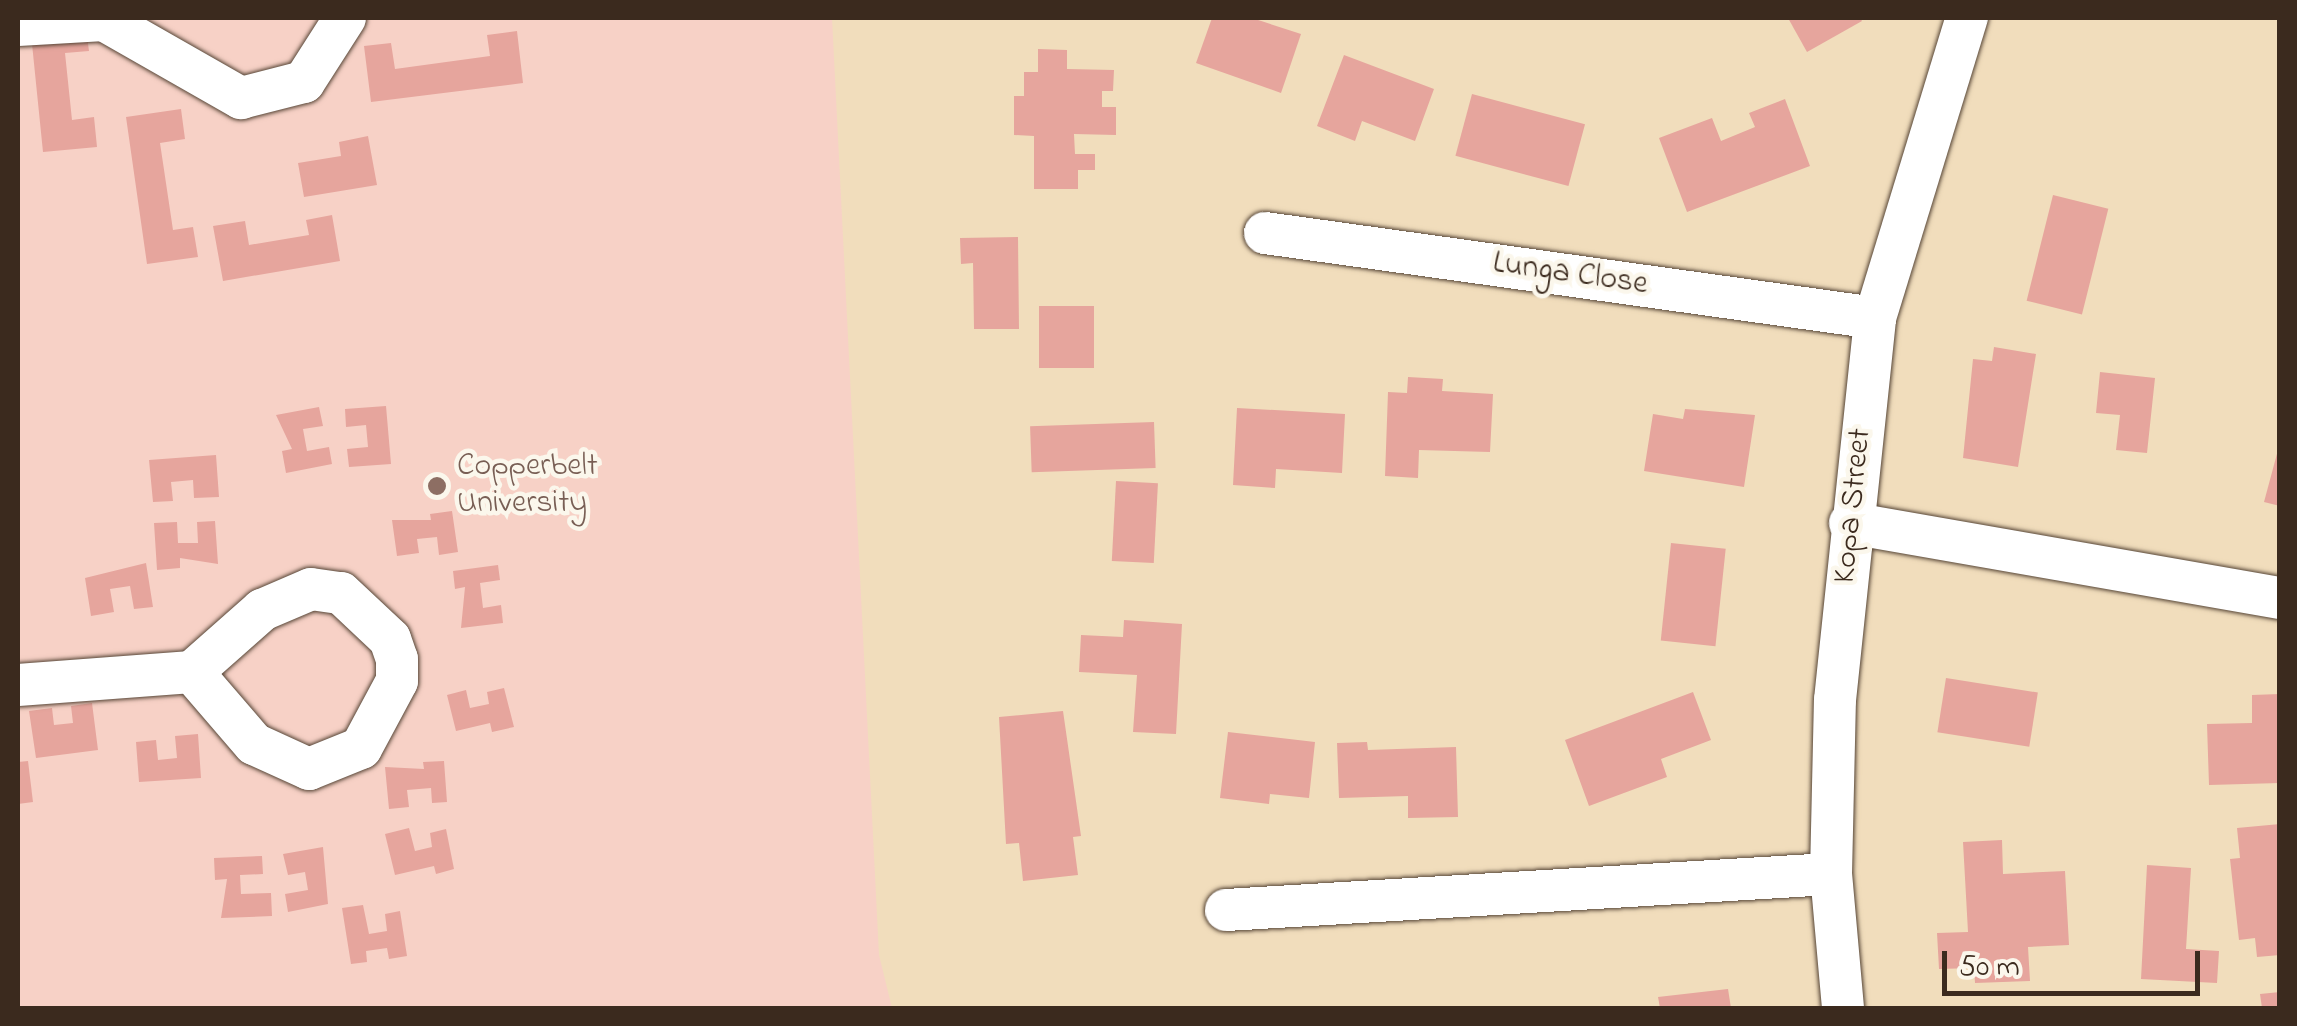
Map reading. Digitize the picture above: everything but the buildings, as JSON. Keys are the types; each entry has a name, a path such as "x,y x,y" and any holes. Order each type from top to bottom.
{"street":[{"path":"18,25 105,19 241,98 304,82 345,18"},
{"name":"Kopa Street","path":"1843,1008 1831,874 1835,700 1850,523 1875,318 1968,18"},
{"name":"Lunga Close","path":"1264,232 1875,318"},
{"path":"1850,523 2280,598"},
{"path":"18,685 192,672 262,610 311,589 341,592 390,639 397,659 397,681 361,748 308,770 254,744 192,672"},
{"path":"1226,910 1831,874"}],"shaded area":[{"name":"Copperbelt University","path":"18,18 832,18 879,955 892,1008 18,1008"}],"place":[{"name":"Copperbelt University","path":"437,486"}]}
